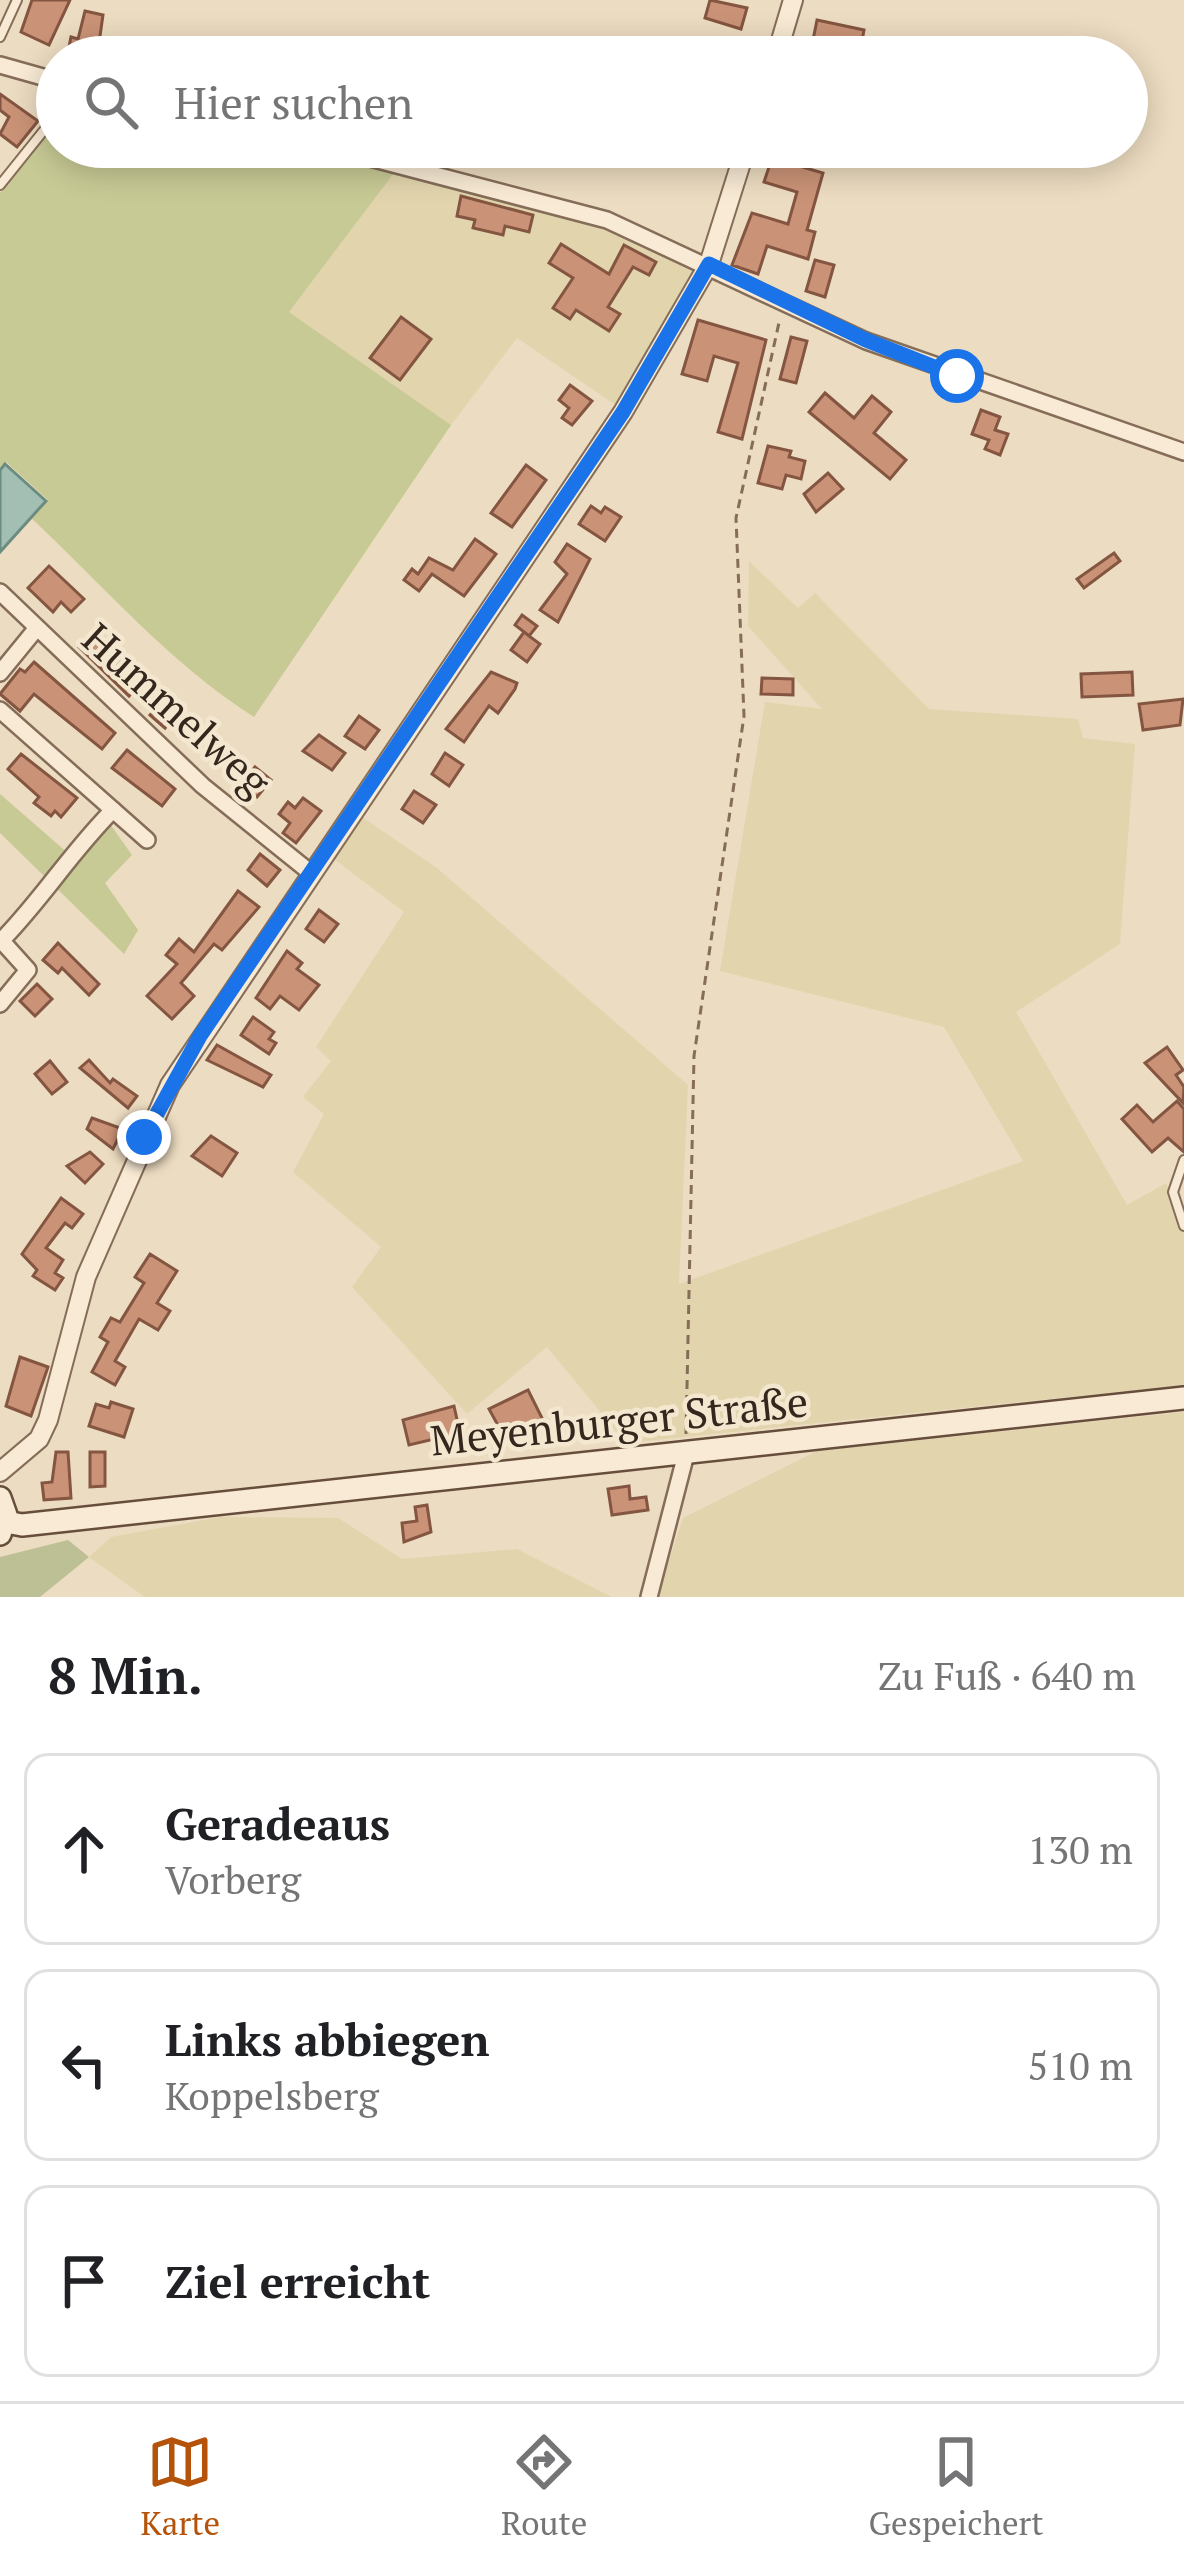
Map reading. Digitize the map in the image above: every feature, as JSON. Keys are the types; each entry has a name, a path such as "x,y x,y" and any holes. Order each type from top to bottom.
{"main road":[{"name":"Meyenburger Straße","path":"3,1528 1184,1398"},
{"path":"0,1498 3,1528"}],"street":[{"path":"783,36 794,0"},
{"path":"0,65 36,75"},
{"path":"414,168 553,202 709,264 957,376 1184,452"},
{"path":"0,1472 39,1439 49,1420 86,1277 170,1085 623,412 709,264 739,168"},
{"name":"Hummelweg","path":"0,592 203,787 310,873"},
{"path":"0,673 36,629"},
{"path":"0,710 147,840"},
{"path":"0,1004 28,970 1,939 49,892 61,862 113,810"},
{"path":"649,1597 686,1454"}],"lane":[{"path":"0,37 17,0"},
{"path":"0,185 36,140"},
{"path":"1184,1160 1173,1192 1184,1226"}],"path":[{"path":"686,1454 694,1056 744,716 736,518 784,300"}],"shaded area":[{"path":"394,173 543,206 703,266 620,408 517,338 451,425 289,312"},
{"path":"5,464 46,501 0,552 0,470"},
{"path":"749,561 798,608 815,593 929,709 1078,719 1083,738 1135,744 1120,944 1016,1012 1127,1205 1166,1183 1184,1229 1184,1385 626,1443 547,1347 467,1414 352,1287 381,1247 293,1172 324,1114 303,1097 331,1061 316,1047 404,912 334,859 362,817 437,868 688,1085 679,1284 1023,1161 944,1027 720,971 765,702 822,709 748,626"},
{"path":"1184,1412 1184,1597 657,1597 683,1518 817,1451"},
{"path":"220,1517 338,1518 402,1559 517,1549 612,1597 145,1597 89,1557 111,1537"}],"green space":[{"path":"36,148 36,168 372,168 394,173 289,312 451,425 254,717 166,649 32,519 48,500 6,462 0,467 0,193"},
{"path":"0,794 77,861 110,824 132,855 105,883 138,930 124,954 0,833"},
{"path":"68,1540 89,1557 40,1597 0,1597 0,1557"}],"building":[{"path":"32,0 70,0 53,36 36,39 21,32"},
{"path":"710,0 747,8 741,29 705,18"},
{"path":"85,11 103,15 100,36 79,36"},
{"path":"817,20 864,30 863,36 814,36"},
{"path":"0,94 36,120 17,147 0,134 9,117 0,110"},
{"path":"769,168 823,173 807,230 815,232 808,259 767,246 758,274 732,265 752,213 788,224 797,192 764,182"},
{"path":"461,196 533,215 529,232 505,226 503,235 473,228 475,220 457,216"},
{"path":"561,244 609,274 624,245 656,262 649,275 633,267 608,307 620,314 609,331 576,310 570,319 553,308 573,278 549,263"},
{"path":"815,260 834,265 825,297 806,291"},
{"path":"401,317 431,339 400,380 370,358"},
{"path":"698,320 766,340 742,439 718,432 738,363 714,356 707,381 682,374"},
{"path":"791,337 807,341 796,383 780,379"},
{"path":"570,385 592,401 572,425 562,418 569,408 559,400"},
{"path":"825,393 854,418 872,396 891,412 874,433 906,460 890,479 809,412"},
{"path":"981,410 1000,417 995,430 1008,434 1000,455 985,449 989,440 972,434"},
{"path":"768,446 791,451 789,457 805,461 801,479 786,475 782,489 758,483"},
{"path":"526,465 546,480 512,527 491,513"},
{"path":"828,473 843,489 816,512 804,494"},
{"path":"591,506 601,513 605,507 621,517 605,541 579,524"},
{"path":"475,539 496,554 464,596 432,574 419,591 404,580 412,569 418,574 429,558 453,570"},
{"path":"567,544 590,559 558,622 540,610 567,574 555,562"},
{"path":"1114,553 1120,561 1084,588 1077,579"},
{"path":"49,566 84,599 71,612 61,602 53,612 28,588"},
{"path":"522,615 537,626 529,636 540,644 527,662 511,650 524,632 528,635 515,625"},
{"path":"94,630 144,680 129,696 79,647"},
{"path":"34,662 115,733 102,749 34,694 20,711 0,694 20,669 25,672"},
{"path":"491,672 517,683 515,689 498,713 489,706 464,742 446,729"},
{"path":"1132,672 1133,695 1082,697 1081,674"},
{"path":"762,678 793,679 793,695 761,694"},
{"path":"165,697 180,710 165,728 150,715"},
{"path":"1183,699 1180,725 1143,730 1139,704"},
{"path":"359,716 379,730 365,749 345,736"},
{"path":"319,735 345,753 332,770 303,751"},
{"path":"127,750 175,789 162,806 112,768"},
{"path":"445,753 463,765 449,786 432,774"},
{"path":"21,754 77,798 61,817 55,811 51,816 34,803 39,797 8,769"},
{"path":"255,767 271,780 257,797 241,785"},
{"path":"414,791 436,805 423,823 402,809"},
{"path":"303,798 321,811 296,843 283,833 290,823 279,814 288,802 295,808"},
{"path":"260,854 280,870 267,886 248,870"},
{"path":"238,891 259,907 222,950 214,944 181,983 194,996 172,1019 147,996 177,964 166,955 179,939 194,952"},
{"path":"319,910 338,924 324,942 306,929"},
{"path":"58,943 99,984 89,995 62,968 58,973 43,960"},
{"path":"287,951 302,963 297,969 319,985 299,1010 280,996 270,1009 256,998"},
{"path":"37,984 52,999 35,1016 20,1001"},
{"path":"253,1017 274,1032 269,1039 276,1043 269,1054 241,1035"},
{"path":"217,1045 271,1075 263,1087 207,1060"},
{"path":"1167,1047 1183,1070 1176,1075 1184,1087 1183,1103 1145,1063"},
{"path":"89,1060 110,1083 113,1079 137,1096 128,1108 80,1068"},
{"path":"50,1061 67,1082 52,1094 35,1074"},
{"path":"1177,1101 1184,1109 1184,1152 1168,1138 1152,1152 1122,1119 1137,1105 1153,1122"},
{"path":"92,1118 123,1129 113,1149 87,1129"},
{"path":"211,1136 237,1153 222,1176 192,1156"},
{"path":"90,1152 103,1164 85,1183 67,1166"},
{"path":"61,1198 83,1214 72,1228 65,1223 46,1248 63,1260 55,1273 63,1278 55,1290 33,1276 37,1270 22,1254"},
{"path":"150,1254 177,1271 157,1303 170,1311 158,1330 139,1319 115,1361 125,1367 115,1385 92,1372 108,1342 100,1337 111,1318 120,1322 144,1283 135,1277"},
{"path":"20,1357 48,1367 31,1416 6,1406"},
{"path":"528,1390 543,1420 516,1434 511,1424 500,1429 489,1409"},
{"path":"111,1402 133,1409 124,1437 89,1426 96,1404 109,1408"},
{"path":"454,1406 460,1433 409,1445 403,1420"},
{"path":"56,1452 68,1452 71,1498 44,1500 42,1483 52,1482"},
{"path":"90,1452 105,1452 105,1486 90,1487"},
{"path":"629,1486 630,1499 646,1497 648,1510 612,1515 608,1489"},
{"path":"427,1505 431,1532 404,1542 402,1523 417,1521 415,1507"}],"route":[{"path":"144,1137 200,1036 623,412 709,264 866,340 957,376"}]}
